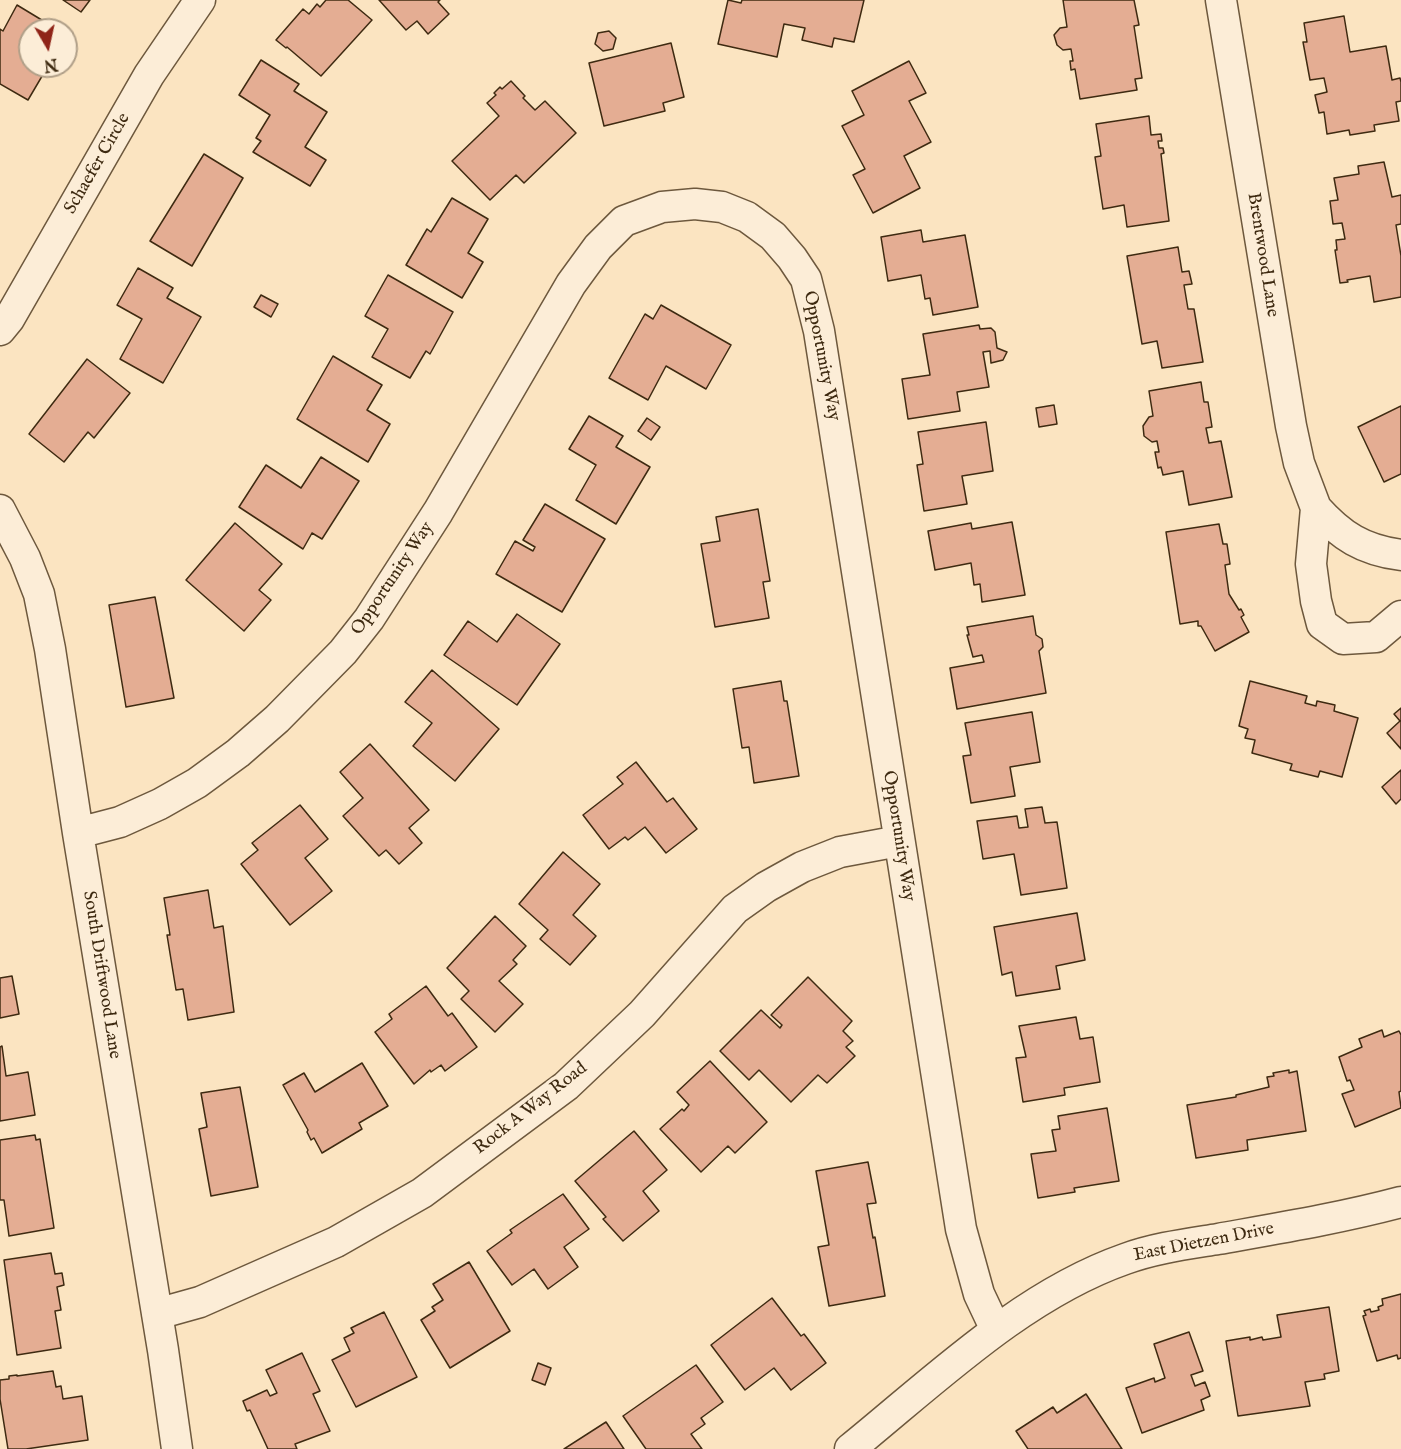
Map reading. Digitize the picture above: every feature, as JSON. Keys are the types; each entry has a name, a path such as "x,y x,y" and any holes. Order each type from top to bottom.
{"street":[{"name":"Schaefer Circle","path":"0,330 9,319 149,75 200,0"},
{"name":"Brentwood Lane","path":"1221,0 1299,463 1316,508 1332,526 1355,542 1378,552 1401,555"},
{"name":"Opportunity Way","path":"78,833 120,822 160,804 197,783 238,753 278,719 313,684 369,618 432,522 571,284 598,247 624,221 662,207 695,204 722,207 747,217 773,236 806,279 819,331 960,1228 979,1294 996,1330"},
{"name":"Brentwood Lane","path":"1316,508 1311,564 1322,624 1343,639 1376,637 1401,616"},
{"name":"South Driftwood Lane","path":"0,510 25,558 39,594 50,648 177,1449"},
{"name":"Rock A Way Road","path":"157,1314 209,1298 336,1242 422,1193 566,1086 642,1014 735,909 766,887 802,867 840,852 899,841"},
{"name":"East Dietzen Drive","path":"850,1449 996,1330 1085,1274 1127,1258 1162,1249 1361,1213 1401,1202"}],"building":[{"path":"63,0 90,0 81,12"},
{"path":"326,0 348,0 372,20 321,76 276,40 303,9 309,14 317,4 320,7"},
{"path":"379,0 440,0 438,2 449,14 428,34 417,21 406,30"},
{"path":"728,0 741,3 742,0 864,0 854,42 834,38 832,47 802,40 805,28 784,24 777,57 718,44"},
{"path":"1063,0 1134,0 1139,25 1134,26 1142,78 1135,79 1137,90 1080,99 1075,69 1071,70 1070,61 1073,61 1071,49 1063,50 1057,45 1054,35 1060,28 1067,27"},
{"path":"17,5 38,18 18,18 18,78 41,78 28,100 0,84 0,29 3,31"},
{"path":"1344,16 1350,52 1386,46 1392,80 1400,78 1401,82 1401,101 1396,102 1399,121 1374,125 1375,131 1350,135 1349,130 1327,134 1324,112 1319,113 1315,95 1327,92 1324,78 1310,80 1303,42 1307,42 1304,23"},
{"path":"609,31 616,38 613,49 603,51 595,44 598,33"},
{"path":"671,43 684,97 663,103 665,111 604,126 589,63"},
{"path":"261,60 299,84 294,91 327,112 305,147 326,160 310,186 253,152 261,141 256,138 270,115 239,95"},
{"path":"909,61 926,93 909,101 931,142 904,156 920,188 873,213 853,175 865,169 842,126 864,115 852,91"},
{"path":"511,81 535,110 545,101 576,133 524,183 516,175 490,200 452,161 499,116 487,103 496,95 494,93 500,87 502,89"},
{"path":"1149,116 1151,135 1161,134 1162,141 1158,141 1159,148 1163,148 1164,153 1161,154 1169,221 1127,227 1124,205 1103,209 1095,157 1101,156 1096,124"},
{"path":"204,154 243,178 192,266 150,241"},
{"path":"1384,162 1392,197 1401,195 1401,224 1396,225 1401,256 1401,297 1374,302 1370,276 1340,283 1335,250 1337,250 1336,240 1345,239 1342,223 1333,224 1330,201 1338,200 1334,178 1359,174 1358,166"},
{"path":"452,198 488,219 468,253 483,262 462,298 406,265 427,229 431,232"},
{"path":"921,230 923,242 965,235 978,307 933,315 930,298 925,299 921,275 888,281 881,237"},
{"path":"1178,247 1182,272 1189,271 1192,284 1184,285 1188,309 1194,309 1203,362 1162,368 1157,341 1142,344 1127,256"},
{"path":"138,268 173,288 167,298 201,317 163,383 120,359 142,319 117,305"},
{"path":"388,275 453,312 430,354 426,351 410,378 372,357 388,329 365,316"},
{"path":"261,295 278,304 271,317 254,307"},
{"path":"661,305 731,345 706,389 666,366 648,400 609,378 645,314 653,319"},
{"path":"979,325 980,329 991,328 995,332 997,348 1007,352 1003,360 991,363 990,351 983,352 989,387 957,392 960,411 908,419 902,379 930,375 923,334"},
{"path":"333,356 382,385 367,410 390,424 368,462 297,419"},
{"path":"87,359 130,393 94,438 88,432 64,462 29,434"},
{"path":"1201,382 1204,402 1208,402 1212,427 1206,428 1209,443 1221,441 1232,497 1189,505 1183,471 1163,475 1161,467 1158,468 1155,452 1159,452 1157,441 1152,442 1144,436 1143,426 1149,417 1153,416 1149,391"},
{"path":"1054,405 1057,424 1039,427 1036,408"},
{"path":"1401,406 1401,474 1384,482 1358,427"},
{"path":"589,416 623,436 616,447 650,467 616,524 576,500 596,465 569,449"},
{"path":"647,418 660,427 651,440 638,431"},
{"path":"986,422 993,471 962,476 967,504 924,511 917,465 923,464 918,432"},
{"path":"321,457 359,481 322,539 312,533 303,549 239,507 266,465 301,488"},
{"path":"545,504 605,539 562,612 496,574 515,541 533,551 535,547 523,540"},
{"path":"758,509 770,581 763,582 769,618 715,627 701,544 720,541 716,517"},
{"path":"1012,522 1025,595 982,602 980,584 974,585 971,563 935,570 928,531 971,523 972,529"},
{"path":"235,523 282,564 259,590 271,600 244,631 186,580"},
{"path":"1219,524 1223,544 1227,544 1230,564 1225,565 1229,594 1239,610 1241,609 1244,615 1241,617 1249,632 1215,651 1201,626 1198,626 1198,621 1180,624 1166,532"},
{"path":"155,597 174,698 126,707 109,605"},
{"path":"517,614 560,644 517,705 444,655 468,621 497,642"},
{"path":"1033,616 1036,635 1042,639 1043,647 1039,651 1046,693 957,709 950,668 984,662 982,655 973,657 967,627"},
{"path":"432,670 499,729 455,781 413,746 432,723 405,702"},
{"path":"781,681 784,701 787,701 799,776 754,783 749,747 742,748 733,689"},
{"path":"1250,681 1307,696 1305,703 1316,706 1317,701 1335,705 1334,711 1358,718 1342,777 1320,771 1318,777 1290,770 1292,764 1252,753 1255,740 1245,738 1248,729 1239,726"},
{"path":"1401,708 1401,749 1387,733 1400,721 1394,714"},
{"path":"1032,712 1040,762 1010,767 1015,796 971,803 963,756 971,755 965,723"},
{"path":"370,744 429,810 409,828 422,843 399,864 386,850 379,856 343,816 363,798 340,772"},
{"path":"636,762 667,802 673,798 697,829 666,853 645,827 628,840 625,837 609,849 583,815 623,784 617,777"},
{"path":"1401,770 1401,799 1396,804 1382,787"},
{"path":"300,805 328,839 305,858 332,891 290,925 241,864 258,850 252,843"},
{"path":"1042,807 1045,823 1057,822 1067,888 1021,895 1014,854 983,859 977,821 1017,816 1019,828 1028,827 1025,809"},
{"path":"563,852 600,884 573,915 596,936 570,965 540,939 548,930 519,904"},
{"path":"208,890 214,928 223,926 234,1012 188,1020 183,989 176,990 167,935 170,935 164,898"},
{"path":"1077,913 1085,960 1056,966 1060,989 1016,996 1012,972 1002,975 994,927"},
{"path":"495,916 526,946 513,960 517,964 499,981 523,1004 495,1032 461,999 469,991 447,968"},
{"path":"12,976 19,1014 0,1018 0,978"},
{"path":"808,977 852,1021 843,1031 853,1041 846,1047 855,1056 827,1083 818,1075 791,1102 759,1070 749,1080 720,1051 761,1010 780,1028 782,1025 771,1015"},
{"path":"426,986 448,1016 452,1013 477,1047 445,1071 441,1065 431,1072 430,1070 414,1084 375,1032 392,1019 389,1014"},
{"path":"1076,1017 1080,1039 1093,1037 1100,1082 1064,1088 1065,1095 1023,1102 1016,1058 1026,1057 1019,1026"},
{"path":"1382,1030 1384,1037 1399,1031 1401,1035 1401,1091 1399,1092 1401,1108 1355,1127 1342,1094 1354,1090 1350,1080 1347,1081 1339,1057 1362,1047 1359,1039"},
{"path":"2,1046 6,1076 28,1072 35,1115 0,1121 0,1047"},
{"path":"710,1061 767,1122 735,1153 728,1146 701,1172 660,1129 689,1105 677,1092"},
{"path":"362,1063 388,1106 359,1123 362,1129 322,1153 314,1138 311,1140 308,1130 283,1085 304,1073 315,1092"},
{"path":"1289,1070 1289,1073 1297,1071 1306,1131 1247,1140 1248,1150 1196,1158 1187,1105 1236,1097 1236,1095 1269,1087 1267,1077 1274,1076 1273,1073"},
{"path":"240,1087 258,1187 211,1196 199,1129 207,1127 201,1093"},
{"path":"1107,1108 1119,1181 1074,1188 1075,1192 1038,1198 1031,1154 1056,1151 1052,1130 1060,1129 1058,1116"},
{"path":"634,1131 667,1170 643,1191 659,1211 623,1241 603,1219 606,1217 575,1181"},
{"path":"35,1135 36,1140 40,1139 54,1228 9,1236 4,1200 0,1200 0,1140"},
{"path":"868,1162 876,1203 867,1204 885,1296 829,1306 818,1247 829,1245 816,1171"},
{"path":"563,1194 589,1229 564,1247 578,1267 548,1289 534,1269 512,1285 487,1251 512,1233 510,1230"},
{"path":"51,1253 55,1274 62,1273 64,1285 57,1287 61,1310 55,1311 61,1348 17,1355 4,1260"},
{"path":"469,1262 510,1331 450,1368 421,1320 435,1311 432,1307 443,1300 433,1284"},
{"path":"1401,1294 1401,1358 1398,1359 1397,1355 1377,1361 1363,1316 1366,1315 1364,1311 1379,1310 1378,1307 1383,1305 1382,1299"},
{"path":"772,1298 801,1336 804,1334 826,1363 791,1390 774,1368 745,1390 711,1345"},
{"path":"1329,1307 1339,1371 1324,1374 1325,1379 1305,1382 1310,1406 1238,1416 1226,1341 1250,1337 1250,1340 1262,1337 1263,1340 1281,1337 1277,1315"},
{"path":"384,1312 417,1377 356,1407 332,1360 350,1351 344,1338 354,1333 351,1328"},
{"path":"1189,1332 1203,1371 1191,1375 1195,1386 1205,1382 1210,1396 1201,1400 1204,1410 1142,1433 1126,1388 1154,1378 1155,1382 1165,1378 1154,1344"},
{"path":"302,1353 320,1391 313,1394 330,1431 295,1444 297,1449 268,1449 250,1410 247,1411 243,1401 267,1390 270,1396 277,1393 266,1370"},
{"path":"538,1363 551,1368 545,1385 532,1380"},
{"path":"696,1365 723,1402 701,1418 705,1424 691,1434 702,1449 646,1449 623,1416"},
{"path":"53,1371 56,1387 61,1386 63,1399 82,1396 88,1440 26,1449 8,1449 0,1399 0,1380 9,1379 9,1376"},
{"path":"1086,1394 1122,1449 1028,1449 1016,1431 1053,1407 1057,1413"},
{"path":"606,1422 624,1449 564,1449"}]}
